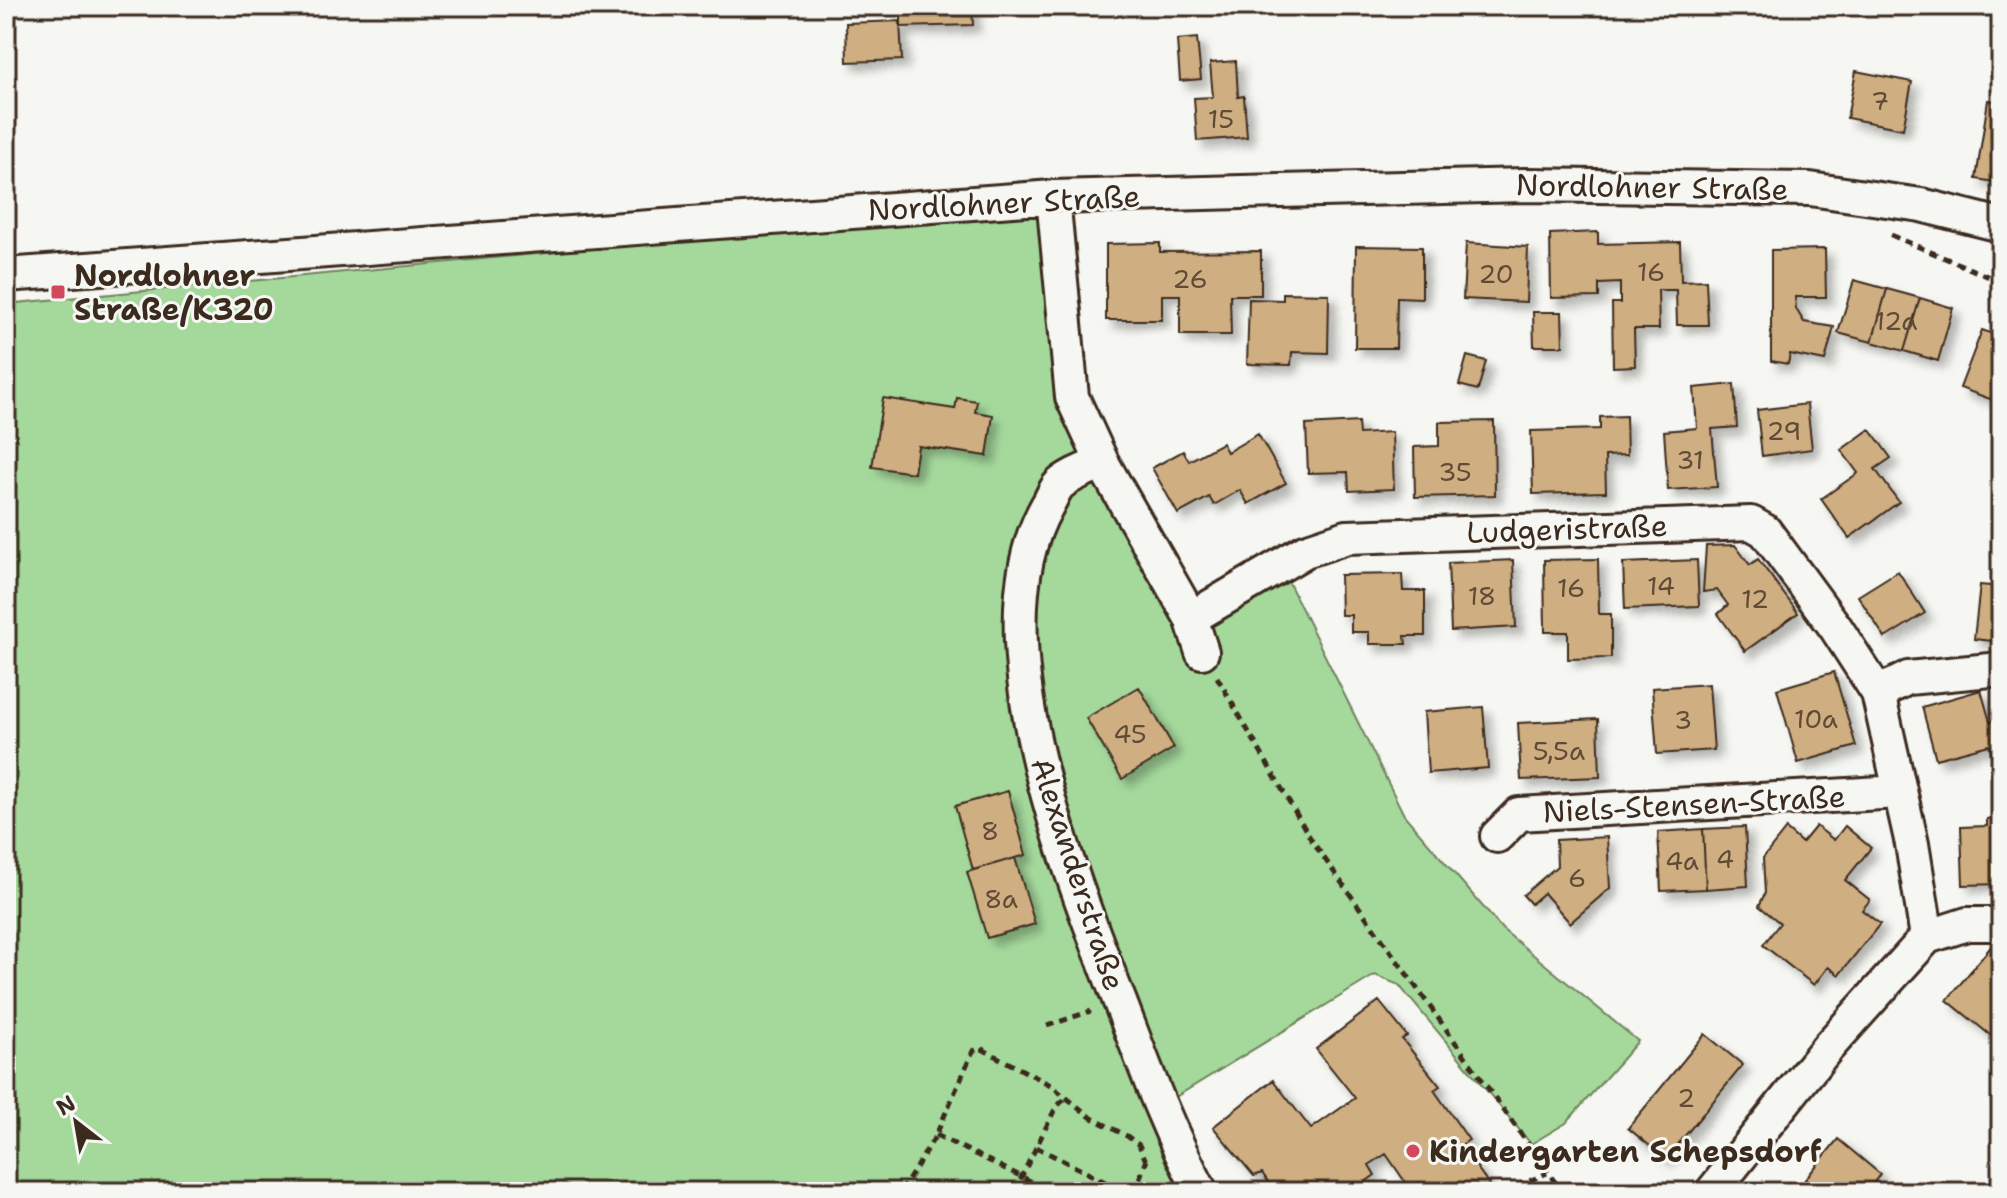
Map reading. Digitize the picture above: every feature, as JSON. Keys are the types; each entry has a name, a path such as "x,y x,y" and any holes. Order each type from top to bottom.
{"street":[{"name":"Nordlohner Straße","path":"6,275 1053,197 1526,185 1723,186 1843,192 1921,205 2001,225"},
{"path":"1053,197 1072,397 1102,462 1191,618 1202,652"},
{"name":"Alexanderstraße","path":"1102,462 1059,485 1033,532 1020,608 1022,661 1042,776 1090,925 1174,1141 1201,1192"},
{"name":"Ludgeristraße","path":"1191,618 1305,551 1347,537 1751,523 1765,531 1836,628 1878,693 1912,844 1927,937"},
{"path":"1878,693 1908,678 2001,669"},
{"name":"Niels-Stensen-Straße","path":"1497,836 1519,814 1899,792"},
{"path":"1712,1192 1828,1047 1927,937 1967,924 2001,924"}],"path":[{"path":"1884,232 2001,282"},
{"path":"1202,652 1312,841 1562,1192"},
{"path":"1047,1026 1119,1001"},
{"path":"901,1192 936,1135 973,1051 980,1048 997,1055 1092,1118 1127,1136 1139,1145 1146,1161"},
{"path":"1014,1192 1056,1107 1066,1098"},
{"path":"936,1135 1053,1192"},
{"path":"1036,1147 1125,1192"},
{"path":"1504,1192 1547,1173"}],"green space":[{"path":"1044,206 1080,381 1109,451 1207,621 1287,579 1404,815 1502,929 1638,1041 1566,1123 1531,1144 1399,985 1375,975 1174,1098 1195,1192 6,1192 6,304"}],"building":[{"path":"901,6 972,6 973,25 901,27"},
{"path":"900,21 902,60 847,62 846,23"},
{"path":"1197,38 1201,79 1180,81 1177,40"},
{"path":"1236,61 1238,97 1244,96 1247,137 1197,141 1194,98 1213,97 1210,63"},
{"path":"1856,71 1912,82 1903,129 1847,118"},
{"path":"1988,100 2001,102 2001,183 1976,179"},
{"path":"1598,232 1598,244 1680,242 1681,281 1706,280 1708,325 1677,325 1676,290 1658,290 1659,329 1634,329 1635,366 1613,367 1612,303 1620,303 1620,283 1599,284 1599,297 1551,298 1550,234"},
{"path":"1160,243 1160,252 1261,251 1261,295 1230,295 1231,335 1180,335 1180,295 1162,295 1162,320 1106,320 1106,244"},
{"path":"1466,243 1528,247 1526,302 1463,299"},
{"path":"1356,246 1422,247 1422,298 1397,297 1396,348 1355,348"},
{"path":"1825,249 1826,297 1795,297 1796,309 1804,322 1834,327 1825,361 1790,354 1788,364 1771,361 1771,250"},
{"path":"1854,280 1887,289 1872,342 1838,333"},
{"path":"1887,289 1920,298 1904,351 1872,342"},
{"path":"1283,293 1329,294 1328,353 1292,352 1291,365 1247,364 1249,299 1283,300"},
{"path":"1920,298 1953,308 1938,361 1904,351"},
{"path":"1533,312 1562,312 1563,346 1534,346"},
{"path":"1982,330 2001,337 2001,403 1960,388"},
{"path":"1467,356 1486,361 1478,390 1459,385"},
{"path":"1734,384 1737,427 1712,429 1717,487 1668,490 1664,431 1697,428 1694,388"},
{"path":"883,398 955,409 957,398 977,401 975,412 993,415 987,456 918,446 914,473 872,467"},
{"path":"1807,404 1812,449 1762,456 1757,410"},
{"path":"1626,416 1627,455 1605,456 1606,492 1533,494 1531,431 1600,429 1600,417"},
{"path":"1494,421 1495,495 1415,497 1414,447 1439,446 1439,422"},
{"path":"1358,422 1359,434 1392,432 1394,489 1349,491 1348,472 1308,473 1306,425"},
{"path":"1870,429 1891,458 1875,469 1899,502 1849,538 1821,499 1858,473 1841,450"},
{"path":"1258,434 1286,483 1248,504 1240,490 1214,505 1209,497 1178,514 1152,468 1183,451 1189,461 1222,443 1227,452"},
{"path":"1735,545 1750,565 1758,559 1798,613 1745,651 1718,614 1728,605 1717,590 1703,592 1706,546"},
{"path":"1598,559 1599,614 1611,614 1611,658 1568,659 1568,632 1545,632 1544,560"},
{"path":"1513,560 1516,627 1451,631 1448,563"},
{"path":"1697,560 1699,606 1625,609 1623,563"},
{"path":"1898,571 1925,613 1885,638 1858,596"},
{"path":"1402,574 1403,591 1425,591 1425,636 1405,636 1406,644 1369,644 1369,632 1351,632 1351,615 1341,615 1340,575"},
{"path":"1980,585 2001,587 2001,642 1974,639"},
{"path":"1834,672 1856,746 1798,763 1777,689"},
{"path":"1709,684 1714,750 1657,754 1652,688"},
{"path":"1139,687 1174,748 1122,779 1086,718"},
{"path":"1981,690 1990,722 2001,719 2001,772 1997,774 1989,745 1936,759 1922,707"},
{"path":"1483,707 1488,768 1428,773 1424,712"},
{"path":"1598,719 1600,777 1521,780 1518,723"},
{"path":"1008,791 1026,855 973,870 955,806"},
{"path":"2001,818 2001,884 1963,885 1961,827 1987,826 1987,819"},
{"path":"1816,826 1834,840 1845,826 1871,848 1845,880 1870,900 1862,910 1880,924 1839,975 1828,967 1814,985 1763,945 1780,923 1759,906 1765,893 1763,858 1786,829 1802,843"},
{"path":"1745,827 1748,886 1706,889 1703,829"},
{"path":"1703,829 1706,889 1661,891 1658,832"},
{"path":"1607,837 1610,888 1570,923 1544,893 1531,904 1523,895 1557,866 1556,840"},
{"path":"1015,858 1035,924 987,938 967,872"},
{"path":"1994,943 2001,949 2001,1044 1947,1000"},
{"path":"1379,1001 1407,1036 1402,1039 1440,1086 1434,1090 1469,1140 1461,1145 1493,1190 1412,1192 1386,1154 1369,1165 1375,1175 1351,1192 1275,1192 1262,1173 1254,1176 1213,1127 1273,1080 1311,1129 1355,1098 1316,1049"},
{"path":"1705,1034 1743,1065 1666,1159 1628,1128"},
{"path":"1838,1139 1880,1174 1872,1185 1880,1192 1795,1192"}],"place":[{"name":"Nordlohner Straße/K320","path":"58,292"},
{"name":"Kindergarten Schepsdorf","path":"1413,1151"}]}
